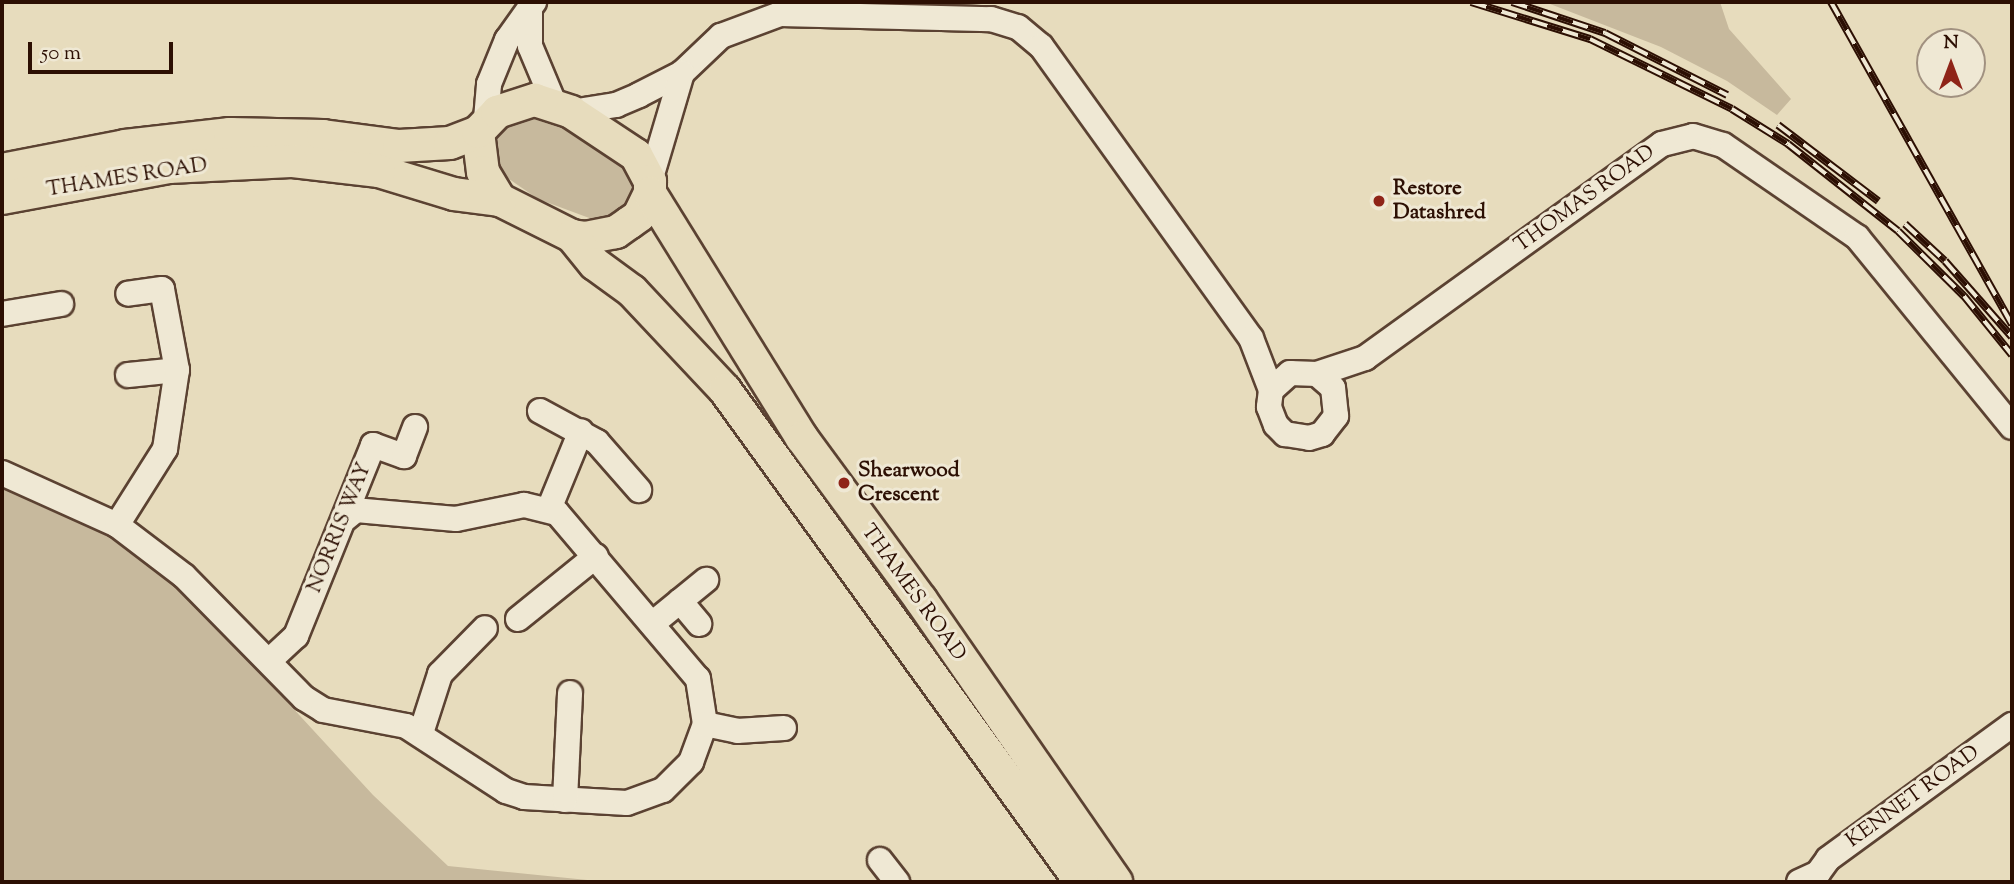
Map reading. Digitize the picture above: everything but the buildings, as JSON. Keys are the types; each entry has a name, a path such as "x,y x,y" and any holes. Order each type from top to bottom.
{"main road":[{"name":"THAMES ROAD","path":"2,170 125,146 230,134 323,136 399,146 459,141 517,103 563,108 636,155 650,187 794,427 922,600 1116,882"},
{"path":"482,126 483,172 500,200"},
{"name":"THAMES ROAD","path":"2,198 169,167 291,161 379,171 454,194 500,200 572,236 595,264 641,301 724,390 1082,882"},
{"path":"572,236 615,232 639,216 650,187"}],"street":[{"path":"532,5 532,53 563,108"},
{"path":"482,126 489,84 507,40 532,5"},
{"name":"THOMAS ROAD","path":"563,108 615,105 682,74 720,36 780,15 991,19 1018,27 1041,46 1251,338 1271,390 1271,416 1285,434 1296,438 1322,434 1336,416 1338,405 1365,358"},
{"name":"THOMAS ROAD","path":"650,187 682,74"},
{"name":"THOMAS ROAD","path":"1271,390 1279,380 1365,358 1662,144 1693,136 1723,145 1857,237 2012,427"},
{"path":"117,525 165,449 177,370 162,289 128,294"},
{"path":"2,314 61,304"},
{"name":"THOMAS ROAD","path":"1251,338 1333,388 1338,405"},
{"path":"128,375 177,370"},
{"path":"540,411 597,442 639,490"},
{"name":"NORRIS WAY","path":"269,661 296,636 346,519 373,445 404,456 415,427"},
{"path":"549,509 581,431"},
{"path":"2,474 117,525 184,576 304,698 323,710 390,721 421,733 472,773 506,791 565,800 626,803 663,790 691,762 705,724 698,679 571,525 549,509 524,505 456,519 356,510 346,519"},
{"path":"518,619 596,555"},
{"path":"652,624 706,580"},
{"path":"680,601 699,624"},
{"path":"421,733 440,674 485,628"},
{"path":"565,800 570,693"},
{"path":"705,724 737,731 784,728"},
{"name":"KENNET ROAD","path":"1812,879 1828,859 2012,725"},
{"path":"880,860 897,882"}],"shaded area":[{"path":"1545,2 1720,2 1729,29 1791,99 1777,115 1727,81 1661,47"},
{"path":"528,117 584,136 629,166 636,189 624,212 603,220 592,219 538,199 502,174 495,166 496,137 504,127"},
{"path":"2,482 31,502 107,535 183,589 373,795 448,866 607,882 2,882"}],"railway":[{"path":"1471,2 1590,39 1732,109 1788,144 1898,231 1964,296 2012,355"},
{"path":"1512,2 1605,33 1727,95"},
{"path":"1831,2 2012,325"},
{"path":"1778,125 1878,201"},
{"path":"1905,224 1945,261 2012,337"}],"place":[{"name":"Restore Datashred","path":"1379,201"},
{"name":"Shearwood Crescent","path":"844,483"}]}
